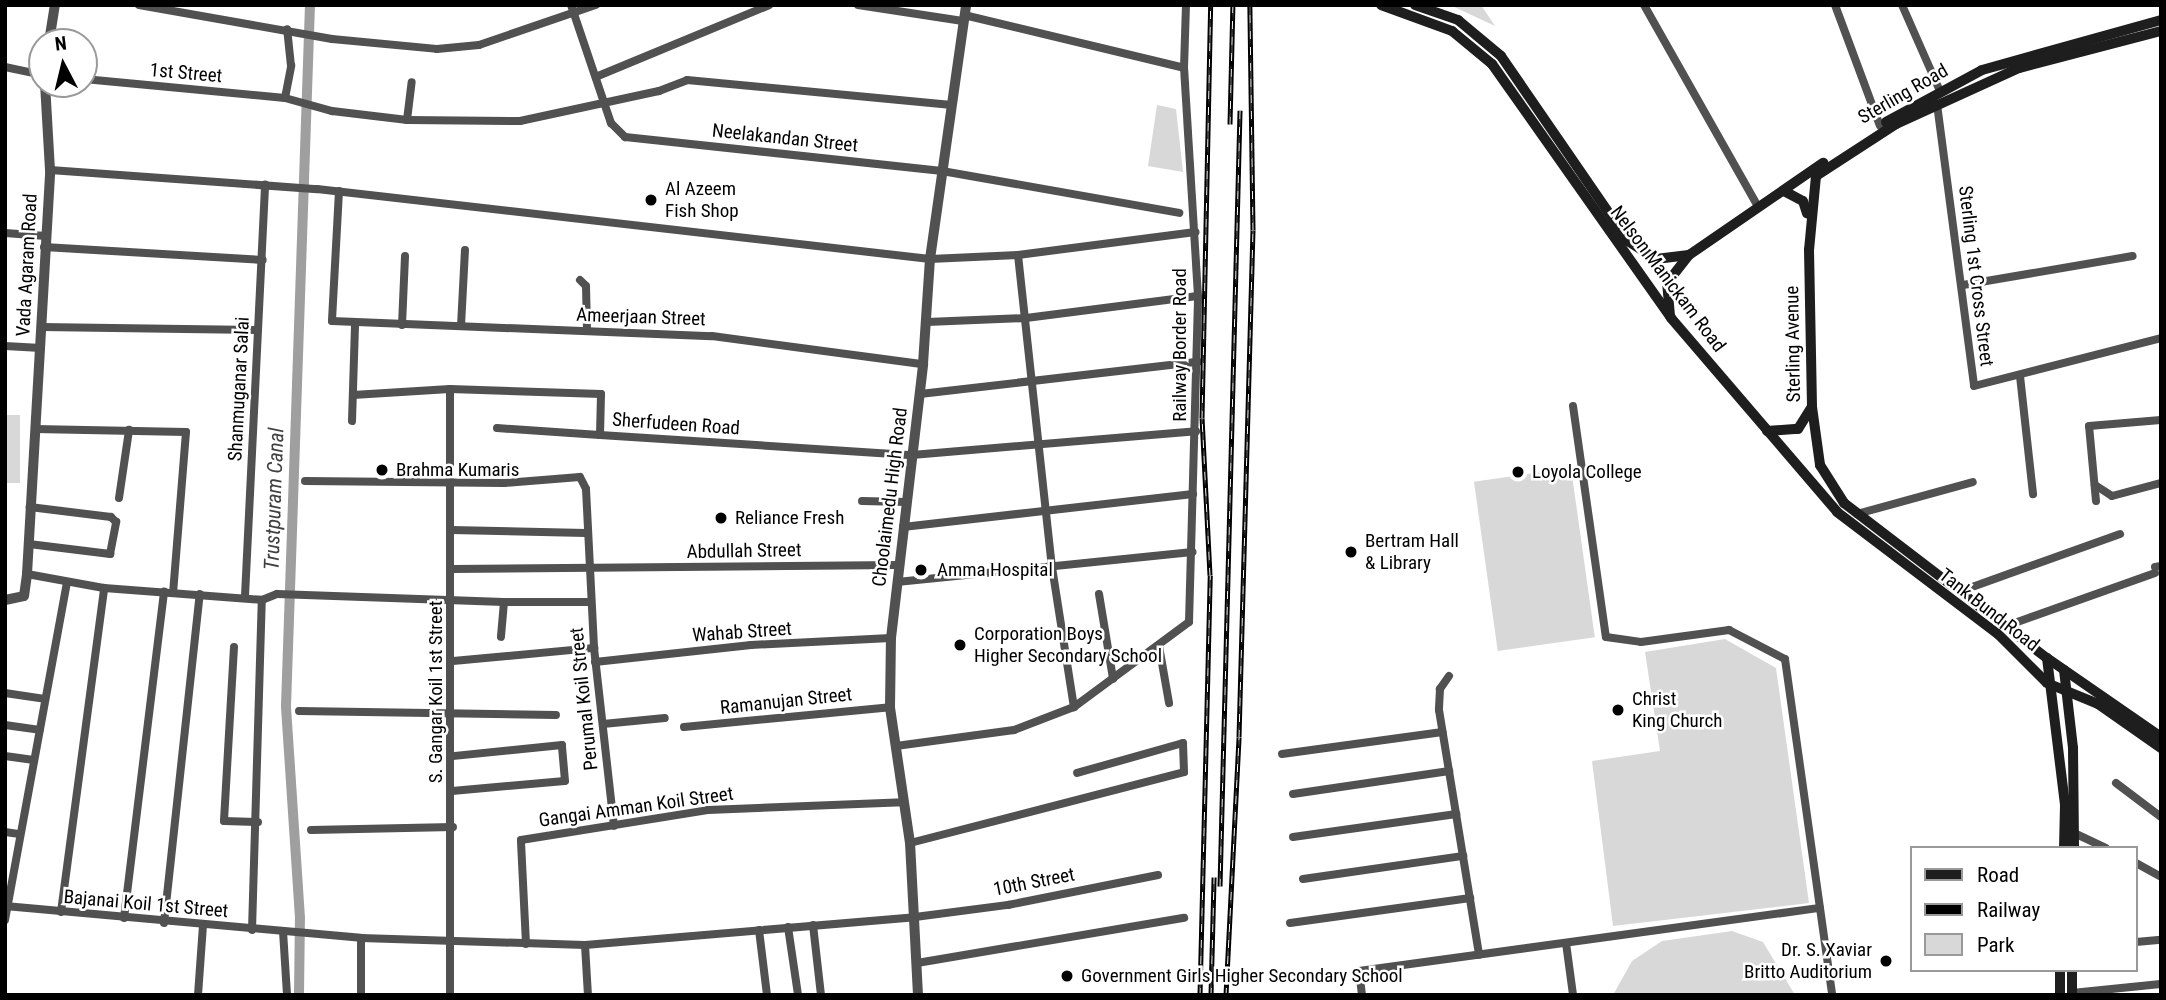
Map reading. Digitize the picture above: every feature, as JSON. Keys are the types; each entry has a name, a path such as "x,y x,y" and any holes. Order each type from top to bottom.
{"main road":[{"path":"1381,5 1452,31 1488,52"},
{"path":"1415,5 1458,20 1488,52"},
{"name":"Sterling Road","path":"1671,318 1667,283 1689,255 1757,205 1784,191 1880,126 1982,70 2161,20"},
{"name":"Sterling Road","path":"1816,176 1896,124 2019,68 2161,31"},
{"name":"Nelson Manickam Road","path":"1488,52 1628,241 1656,259 1689,255"},
{"name":"Nelson Manickam Road","path":"1488,52 1671,318 1766,431 1841,508"},
{"name":"Sterling Avenue","path":"1816,176 1810,223 1812,407 1819,465 1841,508"},
{"path":"1784,191 1803,201 1810,223"},
{"path":"1766,431 1798,429 1812,407"},
{"name":"Tank Bund Road","path":"1841,508 1857,514 2009,625 2047,658 2161,737"},
{"name":"Tank Bund Road","path":"1841,508 1917,576 1998,634 2047,683 2065,693 2098,704 2161,748"},
{"path":"2047,658 2047,683 2065,805 2064,846"},
{"path":"2064,670 2073,748 2074,846"},
{"path":"2061,972 2068,994"},
{"path":"2068,994 2072,972"}],"street":[{"path":"52,28 55,5"},
{"path":"138,5 332,39 437,49 479,45 596,5"},
{"path":"571,5 598,76 605,104"},
{"path":"598,76 769,5"},
{"path":"858,5 964,14 1184,68"},
{"name":"Railway Border Road","path":"1159,646 1189,622 1192,552 1198,296 1184,68 1186,5"},
{"path":"1644,5 1757,205"},
{"path":"1835,5 1880,126"},
{"path":"1902,5 1940,91"},
{"name":"Choolaimedu High Road","path":"918,995 909,843 890,707 891,638 920,394 930,259 964,14"},
{"path":"285,98 291,66 287,29"},
{"path":"5,67 28,72"},
{"name":"1st Street","path":"98,80 285,98 332,111 407,120 520,121 605,104 687,80 952,105"},
{"path":"407,120 412,82"},
{"name":"Vada Agaram Road","path":"5,600 24,596 27,574 50,170 46,98"},
{"name":"Neelakandan Street","path":"605,104 611,123 625,137 942,171 1179,213"},
{"name":"Sterling 1st Cross Street","path":"1937,104 1963,285 1974,386 2161,338"},
{"path":"50,170 339,191 930,259 1017,255 1196,232"},
{"name":"Shanmuganar Salai","path":"245,596 265,184"},
{"path":"339,191 332,321 355,324 352,421"},
{"path":"5,233 45,242 263,260"},
{"path":"461,326 465,250"},
{"path":"1017,255 1041,442 1052,568 1074,707"},
{"path":"402,325 405,256"},
{"path":"1963,285 2133,256"},
{"path":"580,280 586,286 587,331"},
{"path":"927,322 1026,318 1198,296"},
{"name":"Ameerjaan Street","path":"355,324 712,336 923,364"},
{"path":"41,327 257,330"},
{"path":"5,346 41,348"},
{"path":"920,394 1033,378 1198,362"},
{"path":"2020,376 2033,494"},
{"name":"Sherfudeen Road","path":"353,395 450,388 601,394 600,435 912,455 1196,431"},
{"name":"S. Gangar Koil 1st Street","path":"450,388 453,661 450,995"},
{"path":"1573,406 1606,637 1641,642 1729,630 1785,659 1832,995"},
{"path":"2096,501 2089,426 2161,420"},
{"path":"497,428 600,435"},
{"path":"34,429 186,432 169,591 124,918"},
{"path":"119,498 129,430"},
{"name":"Perumal Koil Street","path":"449,482 580,477 586,489 586,533 595,662 614,826"},
{"path":"305,481 449,482"},
{"path":"1857,514 1973,482"},
{"path":"2095,485 2112,496 2161,483"},
{"path":"903,527 1193,494"},
{"path":"862,502 906,502"},
{"path":"29,544 110,554 116,522 111,517 30,507"},
{"path":"451,530 586,533"},
{"path":"1961,591 2120,534"},
{"path":"897,582 1192,552"},
{"name":"Abdullah Street","path":"452,569 899,565"},
{"path":"2009,625 2157,569"},
{"path":"27,574 104,588 245,596 262,600 277,594 414,602 451,598 591,602"},
{"path":"5,920 67,583"},
{"path":"61,912 104,588"},
{"path":"164,923 200,594"},
{"path":"1099,594 1112,679"},
{"path":"252,930 258,822 262,600"},
{"path":"501,637 504,601"},
{"name":"Wahab Street","path":"595,662 751,645 891,638"},
{"path":"896,746 1014,730 1074,707 1159,646 1170,703"},
{"path":"234,647 224,821 258,822"},
{"path":"453,661 594,649"},
{"path":"1449,676 1440,689 1443,732 1479,955"},
{"path":"5,693 45,699"},
{"name":"Ramanujan Street","path":"684,727 890,707"},
{"path":"299,711 452,717 555,715"},
{"path":"603,724 665,718"},
{"path":"5,725 40,730"},
{"path":"1282,754 1443,732"},
{"path":"909,843 1184,772 1183,743 1077,773"},
{"path":"452,791 565,780 562,745 453,756"},
{"path":"5,756 34,760"},
{"path":"1293,794 1449,771"},
{"path":"2116,783 2161,817"},
{"name":"Gangai Amman Koil Street","path":"527,944 521,839 708,810 903,802"},
{"path":"1293,837 1456,814"},
{"path":"311,830 453,827"},
{"path":"5,832 20,834"},
{"path":"2074,832 2102,846"},
{"path":"1303,880 1463,856"},
{"path":"2138,864 2161,877"},
{"name":"10th Street","path":"585,946 915,917 1008,905 1158,875"},
{"path":"1290,923 1469,898"},
{"name":"Bajanai Koil 1st Street","path":"6,906 164,923 327,933 361,938 451,944 585,946"},
{"path":"1362,995 1359,971 1820,908"},
{"path":"917,963 1184,918"},
{"path":"813,925 821,995"},
{"path":"198,995 203,926"},
{"path":"788,927 798,995"},
{"path":"759,930 767,995"},
{"path":"283,931 287,995"},
{"path":"361,938 361,995"},
{"path":"2138,942 2161,940"},
{"path":"1566,943 1573,995"},
{"path":"585,946 588,995"},
{"path":"2068,994 2161,984"}],"green space":[{"path":"1450,5 1481,5 1495,26"},
{"path":"1157,105 1176,109 1183,172 1148,166"},
{"path":"5,415 20,415 20,483 5,483"},
{"path":"1571,468 1595,637 1498,651 1474,482"},
{"path":"1725,639 1776,668 1809,903 1613,926 1592,761 1660,751 1645,652"},
{"path":"1732,931 1763,942 1795,995 1613,995 1632,961 1662,941"}],"waterway":[{"name":"Trustpuram Canal","path":"299,995 300,918 286,706 310,5"}],"railway":[{"path":"1200,995 1210,575 1202,418 1211,5"},
{"path":"1230,124 1233,5"},
{"path":"1226,995 1239,737 1253,230 1250,5"},
{"path":"1220,886 1240,110"},
{"path":"1211,995 1214,877"}],"place":[{"name":"Al Azeem Fish Shop","path":"651,200"},
{"name":"Brahma Kumaris","path":"382,470"},
{"name":"Loyola College","path":"1518,472"},
{"name":"Reliance Fresh","path":"721,518"},
{"name":"Bertram Hall & Library","path":"1351,552"},
{"name":"Amma Hospital","path":"921,570"},
{"name":"Corporation Boys Higher Secondary School","path":"960,645"},
{"name":"Christ King Church","path":"1618,710"},
{"name":"Dr. S. Xaviar Britto Auditorium","path":"1886,961"},
{"name":"Government Girls Higher Secondary School","path":"1067,976"}]}
